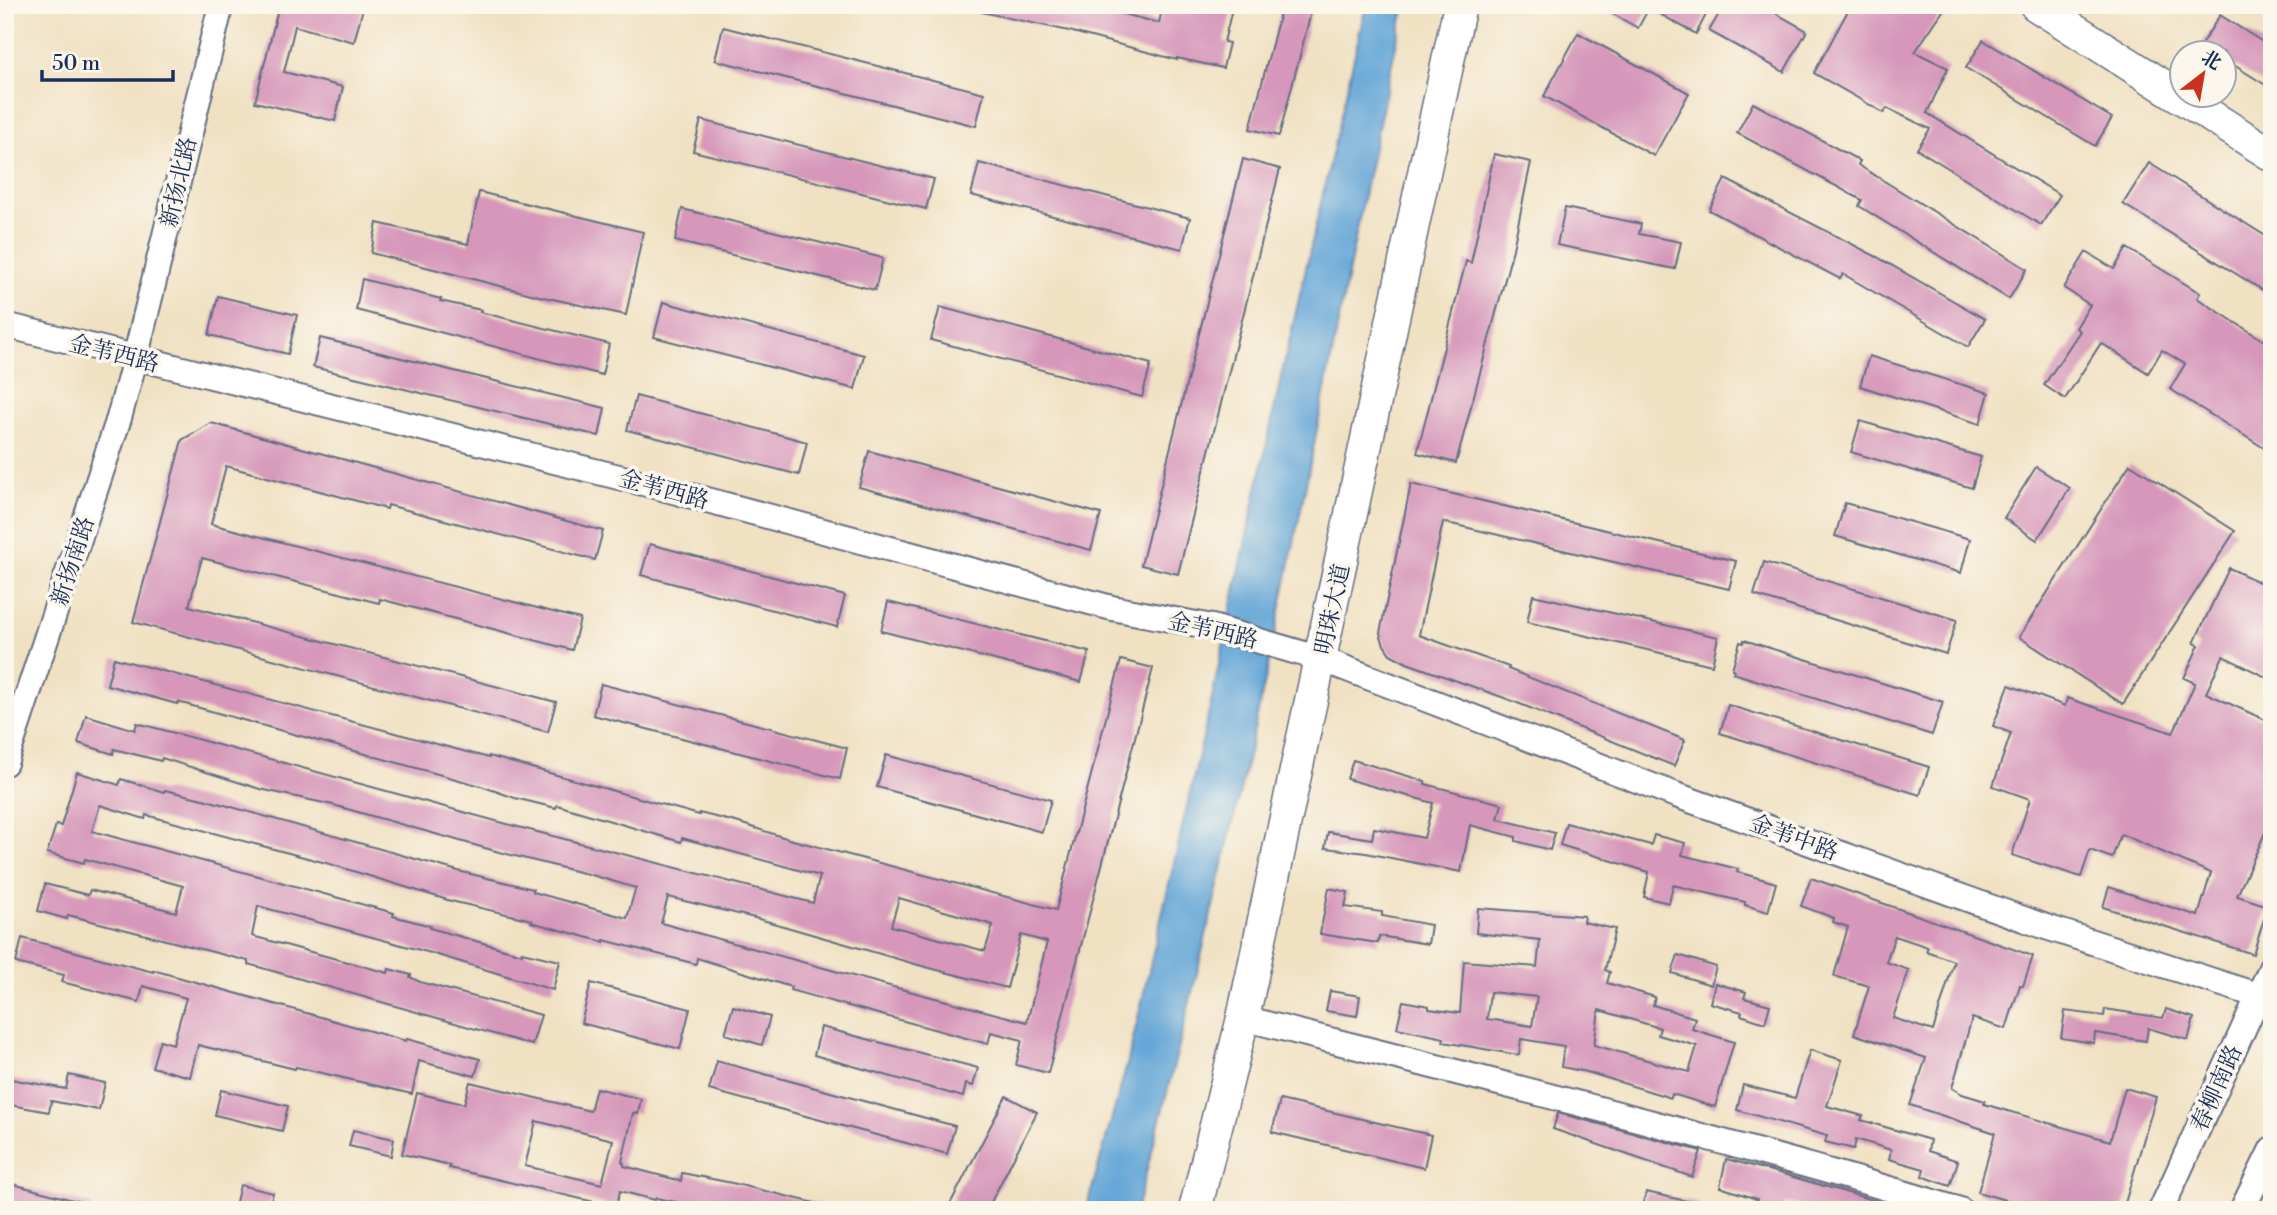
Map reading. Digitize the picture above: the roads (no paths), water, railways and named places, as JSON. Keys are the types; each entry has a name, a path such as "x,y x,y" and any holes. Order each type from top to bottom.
{"main road":[{"name":"明珠大道","path":"1176,1210 1223,1017 1441,5"},
{"name":"明珠大道","path":"1195,1210 1243,1018 1302,653 1460,5"},
{"path":"2036,5 2272,155"},
{"path":"2073,5 2168,65"},
{"path":"2237,108 2272,131"}],"street":[{"name":"新扬北路","path":"135,359 220,5"},
{"name":"金苇西路","path":"5,325 648,484 1112,608 1212,627 1302,653"},
{"name":"新扬南路","path":"5,763 119,418 135,359"},
{"name":"金苇中路","path":"1302,653 1727,814 2046,927 2265,997"},
{"name":"春柳南路","path":"2161,1210 2265,997 2272,966"},
{"path":"1243,1018 1586,1105 1848,1176 1961,1210"},
{"path":"2242,1210 2272,1149"}],"water":[{"path":"1366,5 1405,5 1282,600 1234,817 1136,1210 1086,1210 1128,1061 1210,707 1282,373"}]}
